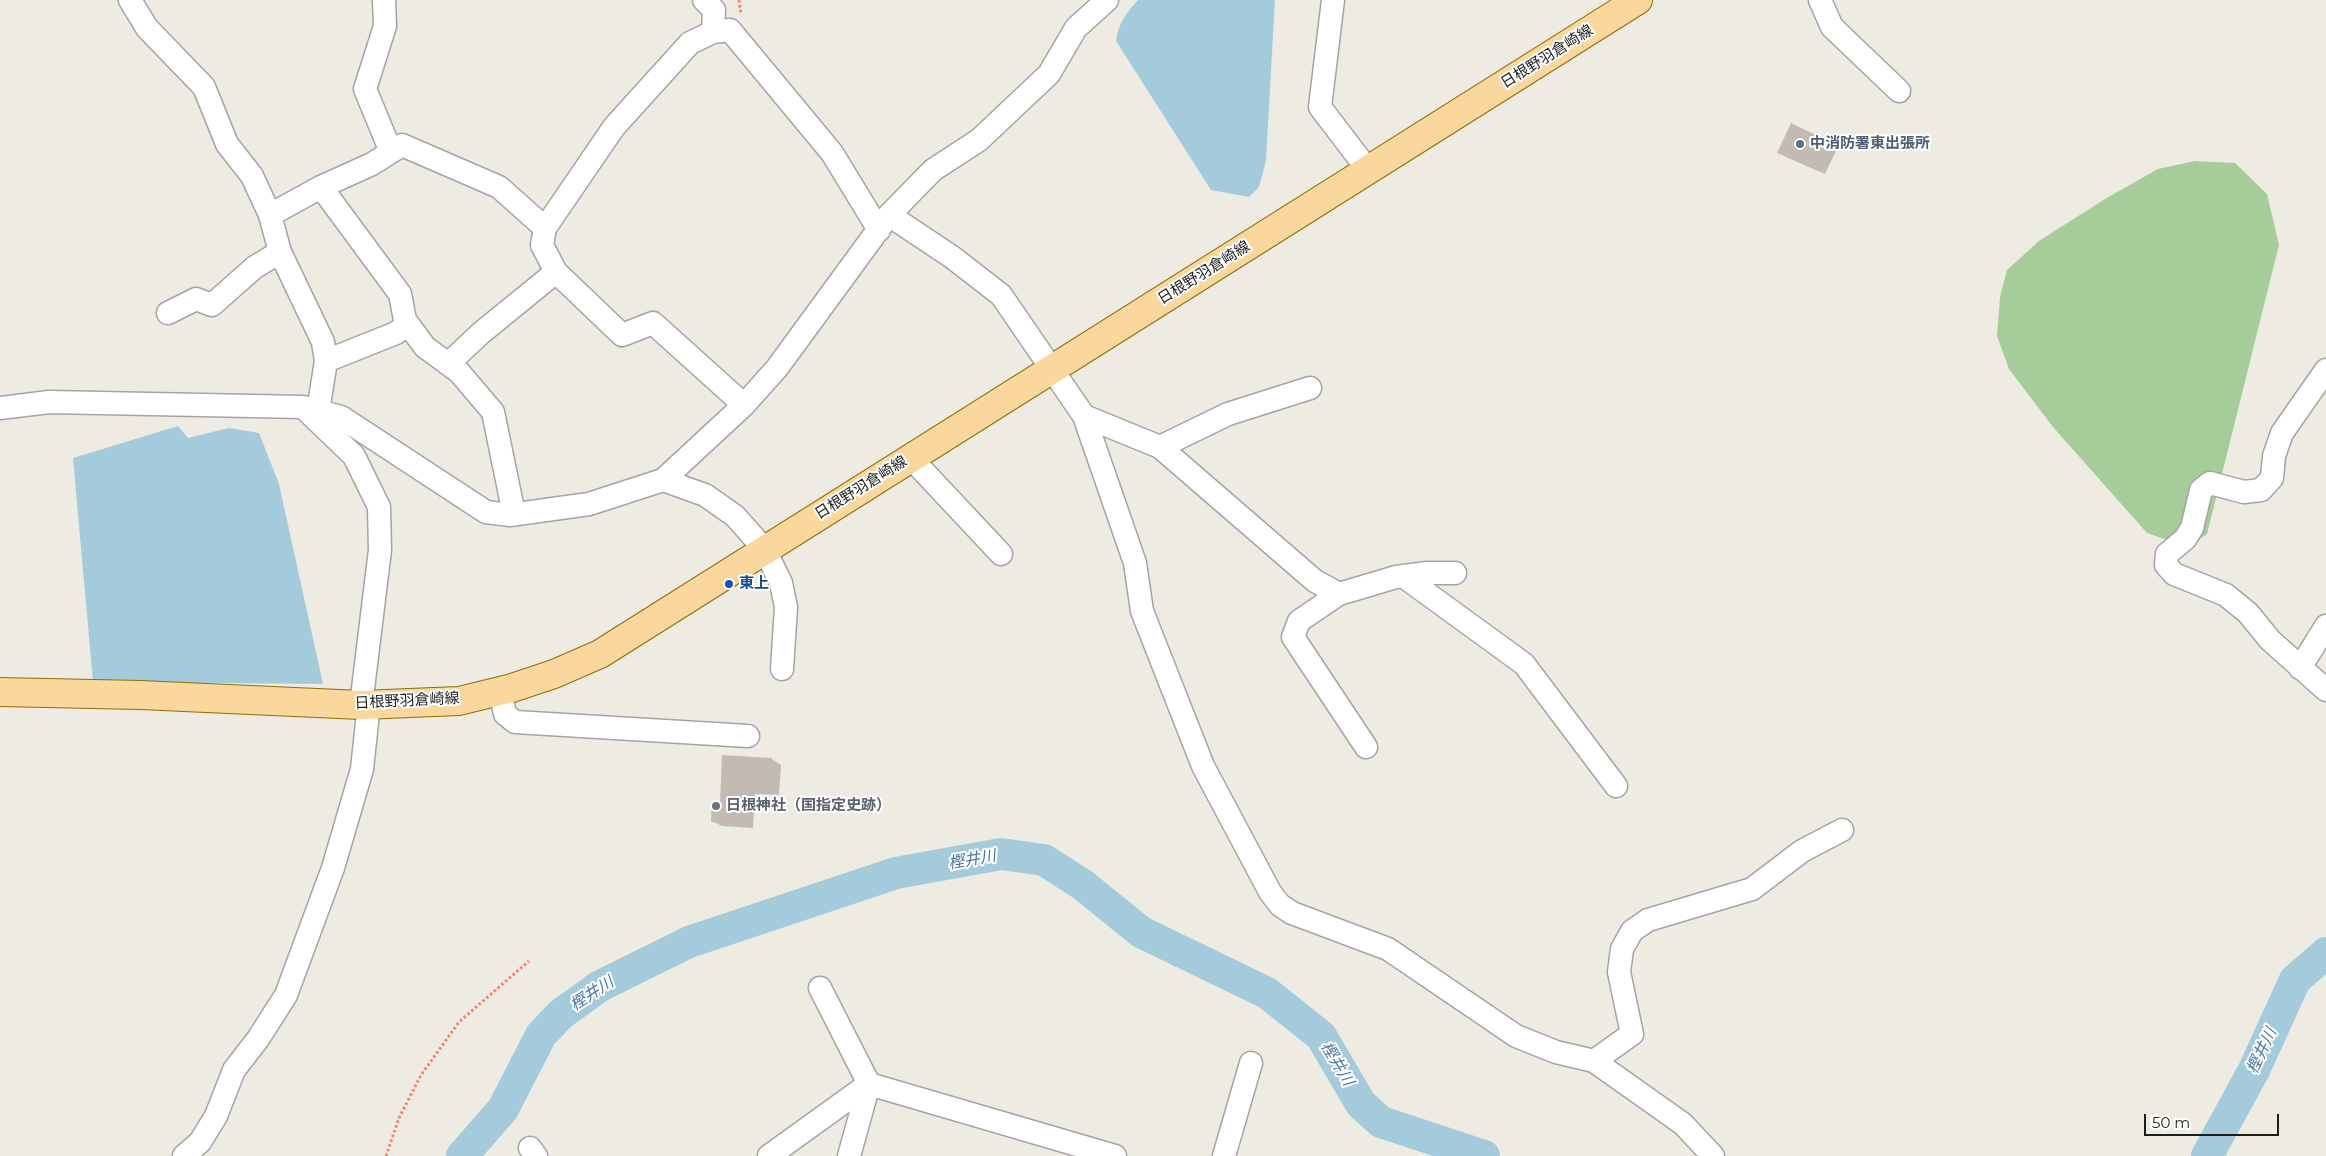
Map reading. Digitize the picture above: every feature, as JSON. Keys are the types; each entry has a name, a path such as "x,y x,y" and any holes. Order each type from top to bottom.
{"main road":[{"name":"日根野羽倉崎線","path":"0,692 140,695 365,705 458,701 500,691 554,674 600,654 1638,0"}],"street":[{"path":"130,0 147,28 204,87 227,144 252,176 270,215 280,252 322,342 326,361 310,409"},
{"path":"384,0 385,26 365,89 391,152"},
{"path":"704,0 714,10 713,32"},
{"path":"0,408 50,402 310,409 341,417 486,512 514,514 589,504 663,480 744,405 777,368 884,222 933,170 979,140 1049,74 1076,28 1107,0"},
{"path":"1333,0 1320,107 1368,170"},
{"path":"1820,0 1832,27 1899,91"},
{"path":"744,405 653,323 622,335 556,272 542,245 545,228 614,127 690,43 713,32 730,30 832,153 884,222 952,256 1001,295 1084,416 1135,563 1142,610 1203,766 1270,892 1280,905 1292,913 1388,949 1516,1036 1556,1052 1594,1061 1683,1124 1712,1156"},
{"path":"270,215 321,187 372,164 402,145 499,187 545,228"},
{"path":"321,187 400,294 405,320 425,347 459,372 493,412 514,514"},
{"path":"168,313 196,299 212,305 255,267 280,252"},
{"path":"448,364 481,333 556,272"},
{"path":"326,361 396,333 408,324"},
{"path":"2326,370 2282,433 2274,456 2272,478 2261,490 2244,492 2210,483 2201,490 2192,528 2185,540 2167,554 2166,565 2174,574 2226,596 2248,614 2270,640 2326,690"},
{"path":"1160,447 1228,414 1310,388"},
{"path":"184,1156 200,1142 216,1116 234,1070 258,1039 286,995 333,868 359,778 380,550 379,507 354,456 310,409"},
{"path":"1084,416 1160,447 1315,581 1339,594"},
{"path":"910,457 1001,554"},
{"path":"663,480 704,495 735,516 764,550 781,583 786,607 782,669"},
{"path":"1366,747 1292,637 1299,621 1339,594 1403,576 1455,573"},
{"path":"1403,576 1524,664 1616,786"},
{"path":"2300,668 2326,626"},
{"path":"500,691 505,714 516,722 748,736"},
{"path":"1594,1061 1632,1034 1619,972 1622,949 1632,931 1648,920 1752,889 1802,851 1842,830"},
{"path":"820,988 869,1084 849,1156"},
{"path":"1224,1156 1251,1063"},
{"path":"769,1156 869,1084"},
{"path":"869,1084 1115,1156"}],"path":[{"path":"386,1156 399,1118 421,1075 459,1022 529,961"}],"green space":[{"path":"2195,161 2235,163 2267,194 2279,245 2207,534 2188,547 2147,533 2053,427 2009,369 1997,336 2000,297 2007,270 2039,241 2105,199 2158,169"}],"water":[{"path":"1138,0 1275,0 1266,161 1259,187 1249,197 1211,190 1116,41 1123,19"},
{"path":"178,426 188,438 229,428 259,433 279,484 323,684 93,682 73,458"}],"building":[{"path":"1791,123 1818,136 1817,140 1830,146 1818,171 1777,153"},
{"path":"722,755 772,758 770,791 746,789 744,824 711,822 712,801 720,802"}],"waterway":[{"name":"樫井川","path":"462,1156 503,1109 541,1035 561,1014 600,986 689,942 896,873 1001,854 1044,860 1083,885 1141,932 1267,993 1321,1036 1361,1104 1381,1122 1484,1156"},
{"name":"樫井川","path":"2207,1156 2254,1070 2295,980 2326,953"}],"place":[{"name":"中消防署東出張所","path":"1800,144"},
{"name":"東上","path":"729,584"},
{"name":"日根神社（国指定史跡）","path":"716,806"}]}
